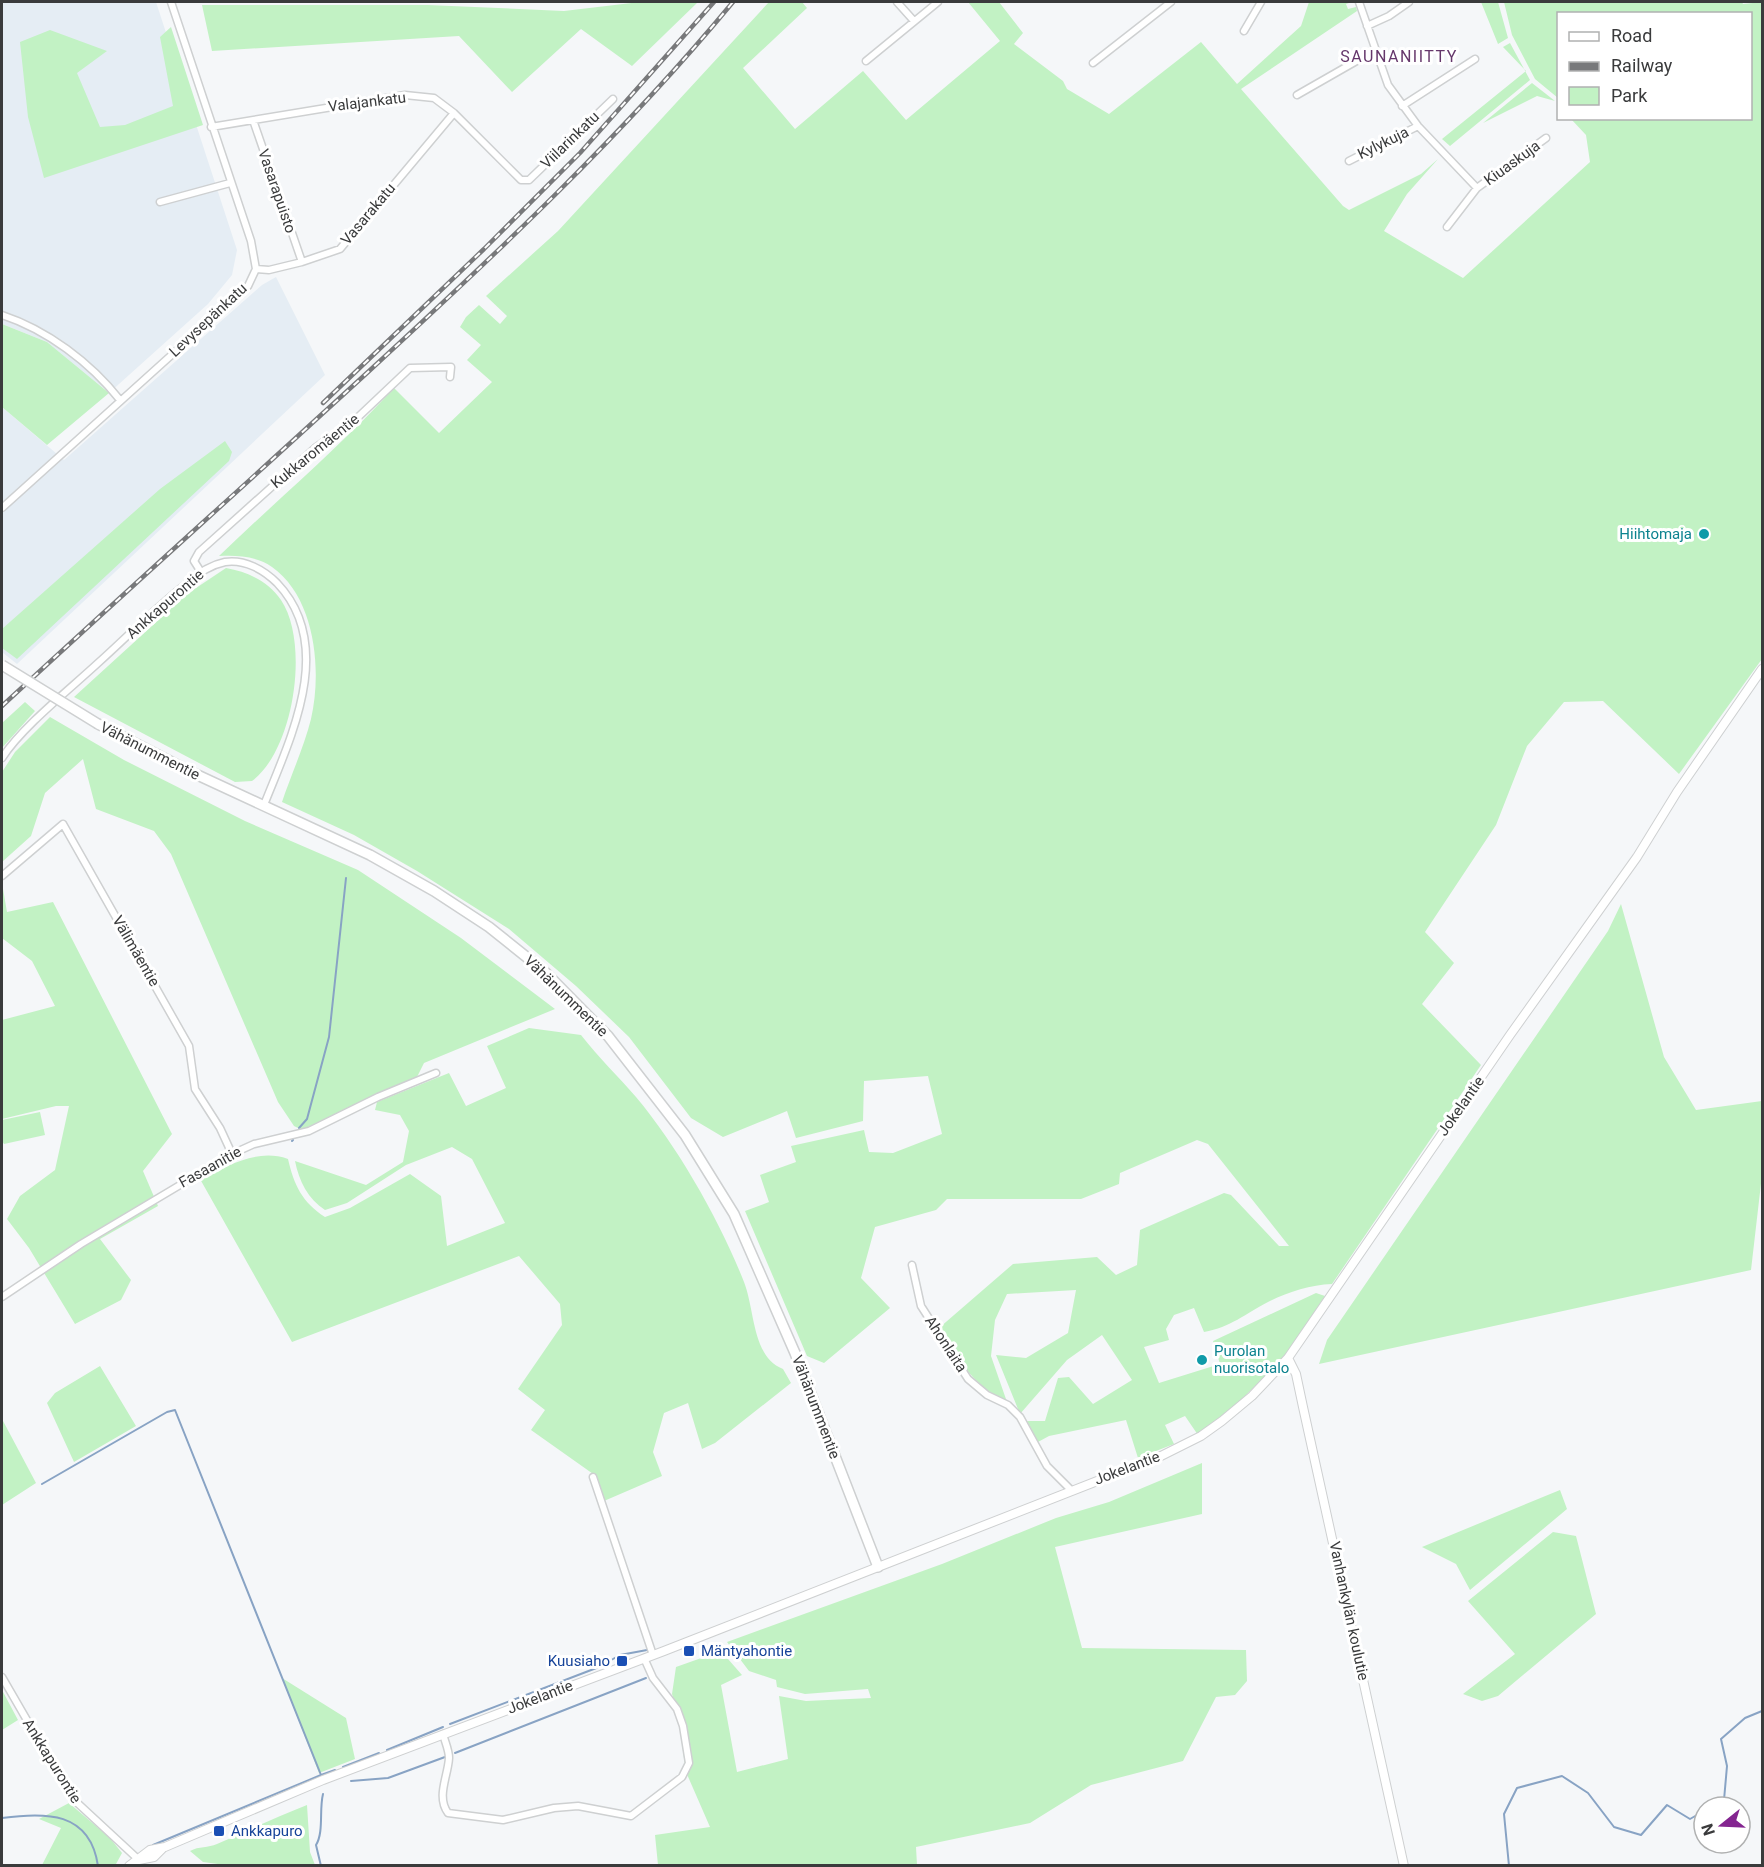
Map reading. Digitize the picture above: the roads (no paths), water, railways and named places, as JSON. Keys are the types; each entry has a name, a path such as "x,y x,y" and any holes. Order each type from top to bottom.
{"main road":[{"name":"Vähänummentie","path":"2,665 98,724 190,772 370,855 434,891 489,927 544,971 608,1036 664,1105 734,1214 795,1353 878,1567"}],"street":[{"name":"Levysepänkatu","path":"2,508 248,286 256,269 251,241 171,2"},
{"path":"897,2 914,21"},
{"path":"866,61 938,2"},
{"path":"1093,63 1171,2"},
{"path":"1244,30 1261,2"},
{"path":"1359,2 1374,51 1389,85 1402,106 1477,188"},
{"path":"1367,26 1389,16 1409,2"},
{"path":"1297,95 1374,51"},
{"path":"1402,106 1475,59"},
{"name":"Valajankatu","path":"211,127 405,95 434,98 454,113 521,180 529,180"},
{"name":"Viilarinkatu","path":"529,180 612,99"},
{"name":"Vasarakatu","path":"256,269 268,270 302,262 330,253 347,242 454,113"},
{"name":"Vasarapuisto","path":"253,120 302,262"},
{"name":"Kylykuja","path":"1349,161 1418,126"},
{"name":"Kiuaskuja","path":"1447,227 1477,188 1546,138"},
{"path":"160,202 230,183"},
{"path":"2,315 46,333 65,347 120,400"},
{"name":"Kukkaromäentie","path":"201,572 194,561 199,552 315,448 355,420 410,368 451,367 450,377"},
{"name":"Ankkapurontie","path":"2,758 10,745 69,689 201,572 226,562 242,562 266,572 282,588 294,607 306,656 306,683 299,714 264,805"},
{"name":"Jokelantie","path":"129,1866 139,1860 154,1857 165,1847 313,1784 878,1567 1161,1456 1202,1436 1252,1396 1288,1358 1504,1044 1637,857 1677,792 1762,669"},
{"name":"Välimäentie","path":"2,876 63,824 189,1046 195,1089 220,1128 232,1154"},
{"name":"Fasaanitie","path":"2,1298 81,1244 232,1154 254,1144 309,1131 378,1097 436,1073"},
{"name":"Ahonlaita","path":"912,1265 921,1306 968,1378 987,1395 1008,1405 1020,1417 1047,1466 1071,1490"},
{"name":"Vanhankylän koulutie","path":"1288,1358 1301,1398 1404,1866"},
{"path":"592,1478 653,1655"},
{"path":"443,1734 448,1753 442,1796 443,1806 448,1813 503,1820 554,1808 578,1806 631,1816 682,1777 689,1763 683,1726 677,1708 654,1678 644,1658"},
{"name":"Ankkapurontie","path":"2,1677 72,1798 139,1860"}],"waterway":[{"path":"299,1128 307,1119 329,1037 346,878"},
{"path":"42,1484 167,1412 175,1410 321,1775 153,1845"},
{"path":"450,1724 599,1667 620,1655 647,1650"},
{"path":"455,1753 646,1678"},
{"path":"1724,1795 1727,1766 1721,1739 1745,1718 1762,1711"},
{"path":"387,1750 443,1727"},
{"path":"343,1767 379,1753"},
{"path":"351,1781 388,1778 445,1757"},
{"path":"321,1775 335,1770"},
{"path":"1509,1866 1504,1814 1517,1788 1562,1776 1588,1793 1614,1827 1641,1835 1667,1805 1690,1819 1692,1818"},
{"path":"321,1866 316,1845 320,1834 323,1794"},
{"path":"2,1818 34,1815 63,1819 86,1834 98,1866"}],"railway":[{"path":"323,403 484,249 580,153 714,2"},
{"path":"2,706 368,372 557,193 647,100 733,2"}],"place":[{"name":"Hiihtomaja","path":"1704,534"},
{"name":"Purolan nuorisotalo","path":"1202,1360"},
{"name":"Mäntyahontie","path":"689,1651"},
{"name":"Kuusiaho","path":"622,1661"},
{"name":"Ankkapuro","path":"219,1831"}],"district":[{"name":"SAUNANIITTY","path":"1399,56"}]}
